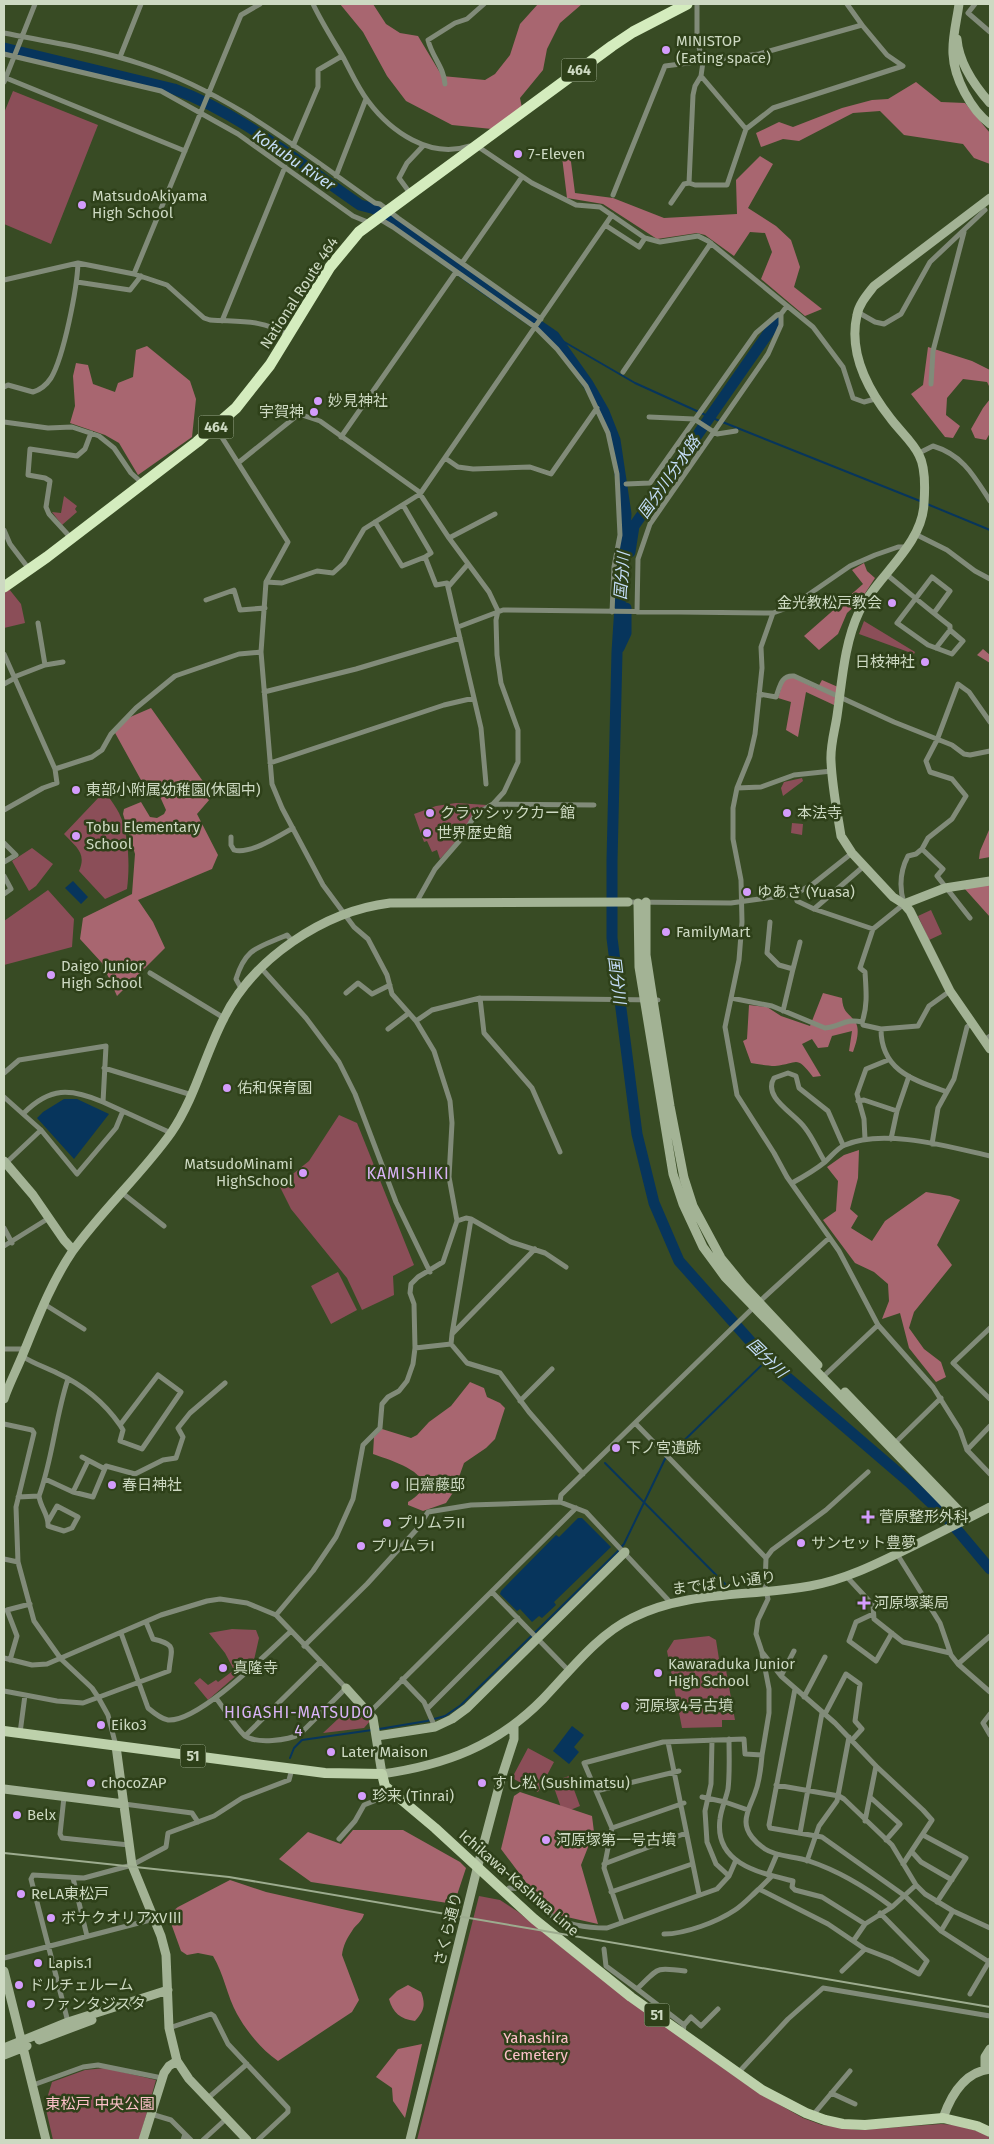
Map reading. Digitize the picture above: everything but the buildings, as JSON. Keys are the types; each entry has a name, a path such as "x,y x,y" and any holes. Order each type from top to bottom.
{"highway":[{"name":"National Route 464","path":"4,587 30,570 216,428 259,381 290,335 337,257 353,238 374,220 612,46 633,32 687,4"}],"main road":[{"name":"51","path":"4,1731 331,1774 382,1774"},
{"name":"Ichikawa-Kashiwa Line","path":"382,1774 385,1786 504,1893 598,1971 683,2029 762,2090 813,2116 843,2124 865,2125 943,2118 977,2126 990,2132"}],"street":[{"path":"36,4 5,80 185,151"},
{"path":"120,57 141,4"},
{"path":"134,274 241,15 260,4"},
{"path":"313,4 366,99 388,122 423,146 450,150 476,146 522,177 576,204 600,206 645,238 660,242 698,236 711,243 813,327 843,367 853,398 864,402 875,399"},
{"path":"445,84 444,72 431,52 428,40 455,23 467,19 484,4"},
{"path":"689,183 695,86 701,76 703,62 697,40 697,4"},
{"path":"671,203 684,184 727,185 746,129 773,108 903,66 887,55 847,4"},
{"path":"960,4 957,33 961,58 968,73 990,103"},
{"path":"960,4 953,56 958,77 972,105 990,124"},
{"path":"976,4 968,13 990,32"},
{"path":"613,196 665,66 759,54 862,25"},
{"path":"4,33 120,57 164,73 249,115 388,210 541,319"},
{"path":"4,54 154,88 202,111 238,134 353,216 374,220 392,227 535,327 557,350 586,386 608,433 613,454 621,515 620,535 614,567 612,612"},
{"path":"293,146 318,87 318,70 342,56"},
{"path":"701,76 746,129"},
{"path":"336,176 366,99"},
{"path":"410,193 399,178 407,163 423,146"},
{"path":"222,320 285,167"},
{"path":"462,263 522,177"},
{"path":"931,384 933,351 964,232 963,229 990,198"},
{"path":"983,208 990,216"},
{"path":"983,208 874,286 862,302 857,315 856,336 860,366 875,399 919,453 922,466 924,506 920,522 906,547 871,592 858,613 847,652 830,758 841,836 852,853 893,897 904,904 910,911 950,991 972,1023 987,1038 990,1049"},
{"path":"266,582 282,583 317,571 333,573 344,563 364,529 420,494 612,215"},
{"path":"605,225 639,247 645,238"},
{"path":"857,315 861,314 875,322 884,324 901,314 930,262 964,232"},
{"path":"623,372 711,243"},
{"path":"4,387 8,385 33,392 50,379 64,340 77,282 78,263"},
{"path":"4,280 78,263 134,274 167,286 204,318 266,324 290,335"},
{"path":"342,437 456,272"},
{"path":"77,282 130,290 141,276"},
{"path":"626,484 650,483 756,333 777,315 781,314 787,306"},
{"path":"637,612 638,559 650,524 712,432 768,354 781,325 781,314"},
{"path":"445,458 458,467 472,469 530,467 551,474 597,408"},
{"path":"238,463 299,414 320,421 420,494 449,538 489,592 498,611 496,620 497,655 501,683 518,730 518,762 504,792 493,804 475,816 461,839 435,869 416,903"},
{"path":"649,417 694,419 717,434 736,432"},
{"path":"4,424 48,428 72,427 92,432 108,442 131,473 142,484"},
{"path":"216,428 288,542 266,582 261,652 272,784 292,828 323,885 346,914 354,928 368,938 382,962 392,994 416,1021 434,1051 450,1101 452,1123 449,1177 457,1221 443,1262 430,1272 414,1280 410,1288 414,1304 415,1348 411,1373 399,1391 382,1404 380,1428 373,1437 363,1444 353,1499 336,1537 313,1571 276,1616"},
{"path":"71,539 49,514 46,507 50,481 45,478 28,475 30,450 77,456 85,449 92,432"},
{"path":"919,453 933,446 948,450 969,469 990,501"},
{"path":"375,522 402,566 425,557 431,553 403,506"},
{"path":"449,538 495,514"},
{"path":"4,530 10,544 30,570"},
{"path":"914,534 948,550 975,571 990,579"},
{"path":"458,627 498,611 773,613 787,608 850,566 898,547 906,547"},
{"path":"425,557 436,586 447,583 481,728 486,784"},
{"path":"448,587 468,564"},
{"path":"886,574 916,599 950,626 950,630 963,641 952,654 936,648 897,623 916,599 932,578 950,592 934,613"},
{"path":"206,600 234,590 240,610 265,608"},
{"path":"773,613 761,647 760,694 751,750 737,788 732,824 741,880 742,900 739,960 725,1027 737,1094 792,1184 851,1272 878,1326 941,1398 960,1430 967,1450 990,1474"},
{"path":"38,624 45,666"},
{"path":"936,648 950,630"},
{"path":"264,692 356,669 460,638"},
{"path":"55,769 92,756 102,750 111,734 136,708 175,676 239,654 261,652"},
{"path":"4,654 55,769 57,783 43,788 4,810"},
{"path":"4,684 45,666 63,662"},
{"path":"760,694 776,697 782,681 791,676 952,745 964,754 970,755 990,751"},
{"path":"904,904 901,893 903,866 908,856 916,854 922,849 928,838 952,819 966,796 952,779 930,772 926,758 937,740 958,684 969,692 990,722"},
{"path":"270,763 444,705 474,698"},
{"path":"737,788 761,787 794,775 832,771"},
{"path":"493,804 594,805"},
{"path":"231,837 231,845 234,850 244,851 273,840 292,828"},
{"path":"4,843 16,855 4,862"},
{"path":"922,849 943,869 937,876 970,918"},
{"path":"4,1399 44,1304 73,1250 170,1133 193,1095 224,1018 242,990 292,942 321,925 373,905 594,902 731,903 795,894 813,884 852,853"},
{"path":"814,909 864,866"},
{"path":"4,876 11,889 4,894"},
{"path":"862,1022 867,1006 865,972 860,968 873,929 904,904 945,888 990,882"},
{"path":"795,894 797,901 814,909 873,929"},
{"path":"642,902 639,967 647,999 673,1174 683,1204 703,1247 725,1277 962,1522"},
{"path":"770,922 767,953 779,965 793,969"},
{"path":"242,990 236,979 240,966 249,952 287,935 292,942"},
{"path":"783,1011 800,942"},
{"path":"262,969 306,1018 339,1062 355,1094 396,1202 430,1272"},
{"path":"150,973 224,1018"},
{"path":"346,993 358,983 372,994 390,985"},
{"path":"730,998 765,1004 825,1028 833,1027 842,1021 851,1020 881,1029 918,1026 929,1006 950,991"},
{"path":"416,1021 432,1010 480,998 647,999"},
{"path":"480,998 484,1032 532,1088 560,1152"},
{"path":"388,1029 410,1013"},
{"path":"932,1144 938,1108 954,1079 966,1027 972,1023"},
{"path":"881,1029 888,1060 895,1068 946,1092"},
{"path":"4,1073 19,1060 106,1046 103,1102"},
{"path":"864,1138 864,1119 857,1094 866,1069 888,1060"},
{"path":"104,1068 193,1095"},
{"path":"825,1162 804,1126 778,1102 771,1087 774,1078 788,1073 796,1076 799,1088 828,1111 843,1145"},
{"path":"891,1139 897,1111 909,1076"},
{"path":"24,1113 43,1096 67,1092 82,1093 170,1133"},
{"path":"4,1097 41,1130 78,1174 116,1128 123,1112"},
{"path":"858,1101 864,1100 897,1111"},
{"path":"41,1130 5,1162 33,1195 73,1250"},
{"path":"792,1184 825,1162 843,1145 864,1138 932,1144 990,1156"},
{"path":"121,1192 164,1226"},
{"path":"4,1246 49,1218"},
{"path":"457,1221 466,1218 471,1219 512,1242 535,1249 566,1266"},
{"path":"471,1219 451,1344 468,1363 500,1373 520,1401 584,1474"},
{"path":"4,1228 12,1242"},
{"path":"560,1502 561,1495 754,1307 829,1238"},
{"path":"452,1334 535,1249"},
{"path":"44,1304 84,1329"},
{"path":"754,1307 826,1374 895,1443 962,1522"},
{"path":"826,1374 878,1326"},
{"path":"990,1328 953,1363 990,1399"},
{"path":"415,1348 451,1344"},
{"path":"4,1349 24,1352 35,1364 68,1380 100,1400 120,1424 122,1430 120,1441 142,1449 181,1392 158,1375 120,1424"},
{"path":"520,1401 552,1370"},
{"path":"49,1520 57,1506 78,1517 72,1528 64,1531 48,1526 49,1520 40,1503 39,1496 45,1479 59,1406 68,1380"},
{"path":"82,1458 103,1468 106,1466 136,1474 163,1460 176,1458 183,1437 178,1428 190,1412 225,1383"},
{"path":"895,1443 941,1398"},
{"path":"4,1424 32,1430 34,1433 16,1507 18,1562 34,1621 61,1658 92,1688 108,1715 116,1746 132,1865 166,1955 169,2028 177,2061 189,2079 247,2140"},
{"path":"636,1424 766,1558"},
{"path":"967,1450 990,1426"},
{"path":"73,1492 88,1461"},
{"path":"45,1479 73,1492 92,1497 103,1468"},
{"path":"868,1472 826,1510 772,1550 766,1558 768,1599 758,1620 756,1634 762,1652 769,1689 769,1713 762,1755 761,1775 748,1810 746,1823 749,1834 766,1850 808,1861 836,1872 872,1892 892,1907"},
{"path":"18,1497 39,1496"},
{"path":"304,1646 367,1584 418,1528 428,1512 472,1505 560,1502 586,1512 670,1602"},
{"path":"962,1522 990,1507"},
{"path":"370,1712 576,1508"},
{"name":"までばしい通り","path":"382,1774 414,1769 457,1756 514,1726 604,1637 631,1618 670,1602 709,1596 767,1592 811,1586 847,1577 962,1522"},
{"path":"376,1732 452,1719 467,1708 534,1636 624,1551"},
{"path":"896,1554 940,1623 950,1653 958,1664 990,1692"},
{"path":"4,1559 18,1562"},
{"path":"847,1577 872,1604 874,1619 902,1642 950,1653"},
{"path":"492,1592 568,1671"},
{"path":"4,1658 39,1665 61,1658 191,1604 220,1599 248,1603 276,1616 370,1712 376,1732 382,1774"},
{"path":"10,1660 17,1636 7,1610 30,1604"},
{"path":"873,1614 856,1622 849,1641 876,1661 892,1633"},
{"path":"428,1708 518,1618"},
{"path":"4,1691 76,1703 169,1671 171,1646 168,1643 153,1639 146,1622"},
{"path":"121,1633 148,1708 158,1716 168,1720 178,1718 216,1698 290,1632"},
{"path":"958,1664 990,1636"},
{"path":"781,1676 794,1651"},
{"path":"762,1652 781,1676 850,1738 932,1820 903,1864"},
{"path":"804,1697 824,1657"},
{"path":"245,1736 320,1662"},
{"path":"800,1833 823,1714 846,1674 860,1684 855,1721 862,1728 850,1738 838,1802 819,1826 808,1861"},
{"path":"402,1679 424,1702 433,1722"},
{"path":"216,1698 245,1736 253,1739 274,1741 292,1738 300,1734 346,1688"},
{"path":"795,1689 776,1785 770,1828 822,1837 905,1896 941,1931 990,1961 970,1994"},
{"path":"20,1733 25,1695"},
{"path":"990,1714 983,1723 990,1735"},
{"name":"さくら通り","path":"410,2140 477,1869 501,1779 514,1739 514,1726"},
{"path":"622,1922 611,1892 604,1864 612,1828 584,1763 668,1742 744,1738 745,1754 762,1755"},
{"path":"729,1739 729,1782 720,1819 722,1840 726,1849 746,1868 793,1881 792,1887 795,1890 822,1897 865,1924"},
{"path":"712,1740 704,1797 704,1824 707,1842 716,1864 729,1876"},
{"path":"668,1742 676,1772 699,1894"},
{"path":"865,1821 876,1766"},
{"path":"68,2022 32,1876 34,1874 84,1878 132,1865 166,1847 168,1833 214,1816 242,1798 290,1780 292,1768"},
{"path":"596,1791 676,1772"},
{"path":"776,1785 839,1796 892,1845 916,1885 937,1902 990,1928"},
{"path":"4,1789 192,1813 198,1822"},
{"path":"340,1839 355,1821 364,1805 394,1793"},
{"path":"64,1797 60,1834 62,1838 129,1845"},
{"path":"704,1797 748,1810"},
{"path":"870,1797 900,1824 886,1840"},
{"path":"612,1828 682,1804"},
{"path":"604,1864 686,1833"},
{"path":"922,1835 966,1858 937,1902"},
{"path":"912,1852 921,1862 952,1880"},
{"path":"664,1934 678,1934 725,1916 737,1909 759,1889 770,1875 777,1854"},
{"path":"504,1893 509,1888 525,1889 546,1912 562,1921 607,1928 699,1894 718,1889 729,1876 736,1860"},
{"path":"611,1892 692,1864"},
{"path":"73,1878 87,1936"},
{"path":"854,1940 865,1924 892,1907 916,1885"},
{"path":"759,1889 828,1924 865,1949 891,1959 919,1974 927,1961 880,1913"},
{"path":"941,1931 953,1911"},
{"path":"4,1958 154,1919"},
{"path":"604,1949 606,1966 683,2029 691,2017 701,2026 718,2010"},
{"path":"842,1971 865,1949"},
{"path":"636,1989 657,1970 663,1968 685,1971"},
{"path":"4,1971 46,2140"},
{"path":"738,2073 788,2019 823,1988 990,2016"},
{"path":"4,2055 22,2044 68,2022 168,1990"},
{"path":"4,2048 22,2044 100,2017 127,2004"},
{"path":"169,2028 211,2014 228,2044 288,2108 288,2112 258,2140"},
{"path":"943,2118 949,2103 964,2081 972,2075 988,2070 985,2057 990,2049"},
{"path":"144,2140 162,2078 169,2066 177,2061"},
{"path":"206,2098 247,2064"},
{"path":"33,2085 83,2067 98,2065 162,2078"},
{"path":"813,2116 850,2071"},
{"path":"831,2093 855,2104"},
{"path":"151,2114 171,2120 184,2137 191,2140"},
{"path":"203,2140 226,2119"}],"green space":[{"path":"13,91 98,125 51,244 4,224 4,113"},
{"path":"64,496 77,506 75,509 77,512 62,525 52,512 61,513"},
{"path":"9,589 21,604 25,623 4,628 4,593"},
{"path":"864,621 915,652 914,654 859,634"},
{"path":"802,778 803,781 783,796 781,788 784,782"},
{"path":"101,795 108,796 119,813 127,840 128,861 127,889 105,899 79,871 81,855 64,834"},
{"path":"456,803 487,805 476,812 459,838 440,859 437,850 432,852 427,841 424,842 414,814 436,806"},
{"path":"792,823 803,824 802,835 791,833"},
{"path":"32,848 53,864 36,886 29,891 12,861"},
{"path":"48,890 74,919 72,947 4,965 4,921"},
{"path":"931,910 942,934 929,940 918,916"},
{"path":"339,1115 357,1123 414,1265 393,1276 394,1295 362,1310 347,1278 291,1209 279,1185 309,1161"},
{"path":"338,1272 357,1310 331,1324 311,1286"},
{"path":"232,1629 256,1630 259,1638 254,1660 208,1700 194,1683 200,1678 208,1685 216,1680 218,1682 234,1670 225,1653 209,1633"},
{"path":"709,1636 716,1640 719,1659 726,1670 735,1720 722,1720 722,1727 682,1728 667,1651 674,1640"},
{"path":"355,1703 371,1720 364,1728 323,1733"},
{"path":"528,1748 554,1762 538,1792 512,1778"},
{"path":"569,1776 580,1806 563,1813 552,1782"},
{"name":"Yahashira Cemetery","path":"479,1896 500,1900 517,1911 581,1963 716,2063 760,2094 803,2118 822,2125 859,2130 941,2124 957,2125 983,2133 990,2140 417,2140"},
{"name":"東松戸 中央公園","path":"105,2068 156,2080 139,2140 53,2140 45,2105 52,2082 85,2070"}],"shaded area":[{"path":"340,4 373,4 386,24 400,33 418,36 442,76 485,80 495,74 510,55 520,24 538,4 582,4 560,23 547,49 543,70 520,98 522,108 492,129 452,125 406,101 387,76 363,32"},
{"path":"916,82 941,102 965,103 990,133 990,164 974,158 963,144 904,135 880,111 853,113 799,141 783,139 761,147 756,133 779,122 793,127 842,108 872,100 888,99"},
{"path":"570,154 575,193 613,198 664,218 737,214 736,180 760,156 773,164 748,208 776,226 791,240 800,267 794,287 822,309 805,316 761,279 772,252 765,233 750,232 734,256 705,235 697,233 657,239 603,204 567,198 562,157"},
{"path":"147,346 190,381 196,399 192,437 138,475 119,443 105,435 70,423 75,406 73,376 76,363 88,365 93,384 115,392 118,383 133,377 136,350"},
{"path":"928,347 972,361 990,370 990,388 987,382 963,379 947,398 946,415 960,426 953,438 945,437 911,394 923,385"},
{"path":"990,399 990,433 986,440 975,438 971,429"},
{"path":"864,563 867,571 875,578 860,601 847,613 838,634 819,650 804,636 863,584 852,570"},
{"path":"983,649 990,655 990,663 977,655"},
{"path":"787,678 795,678 817,689 822,680 838,687 834,705 806,692 798,737 786,730 791,702 778,698 783,682"},
{"path":"151,708 207,787 210,799 197,814 218,855 212,869 138,900 153,922 165,948 117,996 102,963 80,939 83,918 132,894 135,854 123,814 124,809 141,802 150,817 157,818 164,814 166,810 153,781 141,780 114,731 121,721"},
{"path":"989,830 990,857 979,859 980,851"},
{"path":"990,885 990,917 964,888"},
{"path":"823,993 842,998 845,1010 856,1023 858,1034 853,1052 849,1051 852,1031 832,1036 828,1047 818,1048 812,1039 802,1044 821,1076 813,1077 803,1065 796,1062 775,1066 751,1063 743,1041 747,1039 749,1005 767,1007 781,1016 810,1026"},
{"path":"859,1150 858,1178 850,1209 858,1216 851,1228 872,1241 885,1221 926,1192 950,1196 960,1200 937,1245 952,1265 914,1312 909,1328 924,1349 941,1362 946,1377 936,1382 909,1348 900,1313 882,1319 889,1301 888,1284 874,1272 855,1263 823,1220 836,1211 838,1181 827,1167 844,1155"},
{"path":"470,1382 484,1388 487,1397 500,1403 505,1408 495,1439 486,1448 464,1463 454,1491 446,1503 423,1511 408,1505 408,1502 419,1493 422,1485 420,1478 413,1471 373,1454 374,1437 382,1429 411,1438 417,1435 429,1422 451,1406"},
{"path":"520,1792 592,1816 594,1832 581,1865 598,1924 549,1913 501,1849 514,1796"},
{"path":"353,1830 403,1830 460,1862 466,1868 454,1904 311,1882 279,1859 308,1832 341,1844"},
{"path":"230,1880 266,1892 364,1914 347,1939 342,1955 359,2000 352,2012 278,2061 261,2046 241,2021 213,1956 198,1953 187,1955 181,1951 168,1915 178,1907"},
{"path":"408,1985 421,1992 424,2004 422,2011 415,2021 398,2015 389,1999 397,1991"},
{"path":"422,2044 405,2118 393,2101 392,2088 376,2077 398,2049"}],"water":[{"path":"73,881 88,897 81,904 65,888"},
{"path":"64,1099 77,1099 109,1114 74,1159 37,1118"},
{"path":"578,1518 582,1518 611,1547 554,1602 556,1605 542,1618 539,1616 532,1622 520,1609 517,1611 500,1594 501,1591 556,1535 559,1537"},
{"path":"572,1726 584,1735 574,1747 579,1752 569,1764 553,1751"}],"waterway":[{"name":"国分川","path":"4,48 174,89 199,99 223,112 270,141 360,205 375,209 554,336 588,384 604,412 615,440 626,514 617,652 612,938 637,1134 654,1203 679,1261 767,1360 909,1482 948,1519 990,1569"},
{"name":"国分川分水路","path":"630,552 634,526 776,322"},
{"path":"554,336 635,383 710,417 920,501"},
{"path":"927,504 990,530"},
{"name":"国分川分水路","path":"619,648 626,633 626,608"},
{"path":"379,1729 445,1716 461,1705 617,1552 624,1544 665,1459 767,1360"},
{"path":"605,1463 728,1587"},
{"path":"290,1758 294,1748 302,1740 372,1730"}],"railway":[{"path":"4,1853 229,1877 990,2007"}],"place":[{"name":"MINISTOP (Eating space)","path":"666,50"},
{"name":"7-Eleven","path":"518,154"},
{"name":"MatsudoAkiyama High School","path":"82,205"},
{"name":"妙見神社","path":"318,401"},
{"name":"宇賀神","path":"314,412"},
{"name":"金光教松戸教会","path":"892,603"},
{"name":"日枝神社","path":"925,662"},
{"name":"東部小附属幼稚園(休園中)","path":"76,790"},
{"name":"クラッシックカー館","path":"430,813"},
{"name":"本法寺","path":"787,813"},
{"name":"世界歴史館","path":"427,833"},
{"name":"Tobu Elementary School","path":"76,836"},
{"name":"ゆあさ (Yuasa)","path":"747,892"},
{"name":"FamilyMart","path":"666,932"},
{"name":"Daigo Junior High School","path":"51,975"},
{"name":"佑和保育園","path":"227,1088"},
{"name":"MatsudoMinami HighSchool","path":"303,1173"},
{"name":"下ノ宮遺跡","path":"616,1448"},
{"name":"春日神社","path":"112,1485"},
{"name":"旧齋藤邸","path":"395,1485"},
{"name":"菅原整形外科","path":"868,1517"},
{"name":"プリムラII","path":"387,1523"},
{"name":"サンセット豊夢","path":"801,1543"},
{"name":"プリムラI","path":"361,1546"},
{"name":"河原塚薬局","path":"864,1603"},
{"name":"真隆寺","path":"223,1668"},
{"name":"Kawaraduka Junior High School","path":"658,1673"},
{"name":"河原塚4号古墳","path":"625,1706"},
{"name":"Eiko3","path":"101,1725"},
{"name":"Later Maison","path":"331,1752"},
{"name":"chocoZAP","path":"91,1783"},
{"name":"すし松 (Sushimatsu)","path":"482,1783"},
{"name":"珍来 (Tinrai)","path":"362,1796"},
{"name":"Belx","path":"17,1815"},
{"name":"河原塚第一号古墳","path":"546,1840"},
{"name":"ReLA東松戸","path":"21,1894"},
{"name":"ボナクオリアXVⅢ","path":"51,1918"},
{"name":"Lapis.1","path":"38,1963"},
{"name":"ドルチェルーム","path":"19,1985"},
{"name":"ファンタジスタ","path":"31,2004"}],"district":[{"name":"KAMISHIKI","path":"408,1173"},
{"name":"HIGASHI-MATSUDO 4","path":"299,1721"}],"water label":[{"name":"Kokubu River","path":"294,160"}]}
